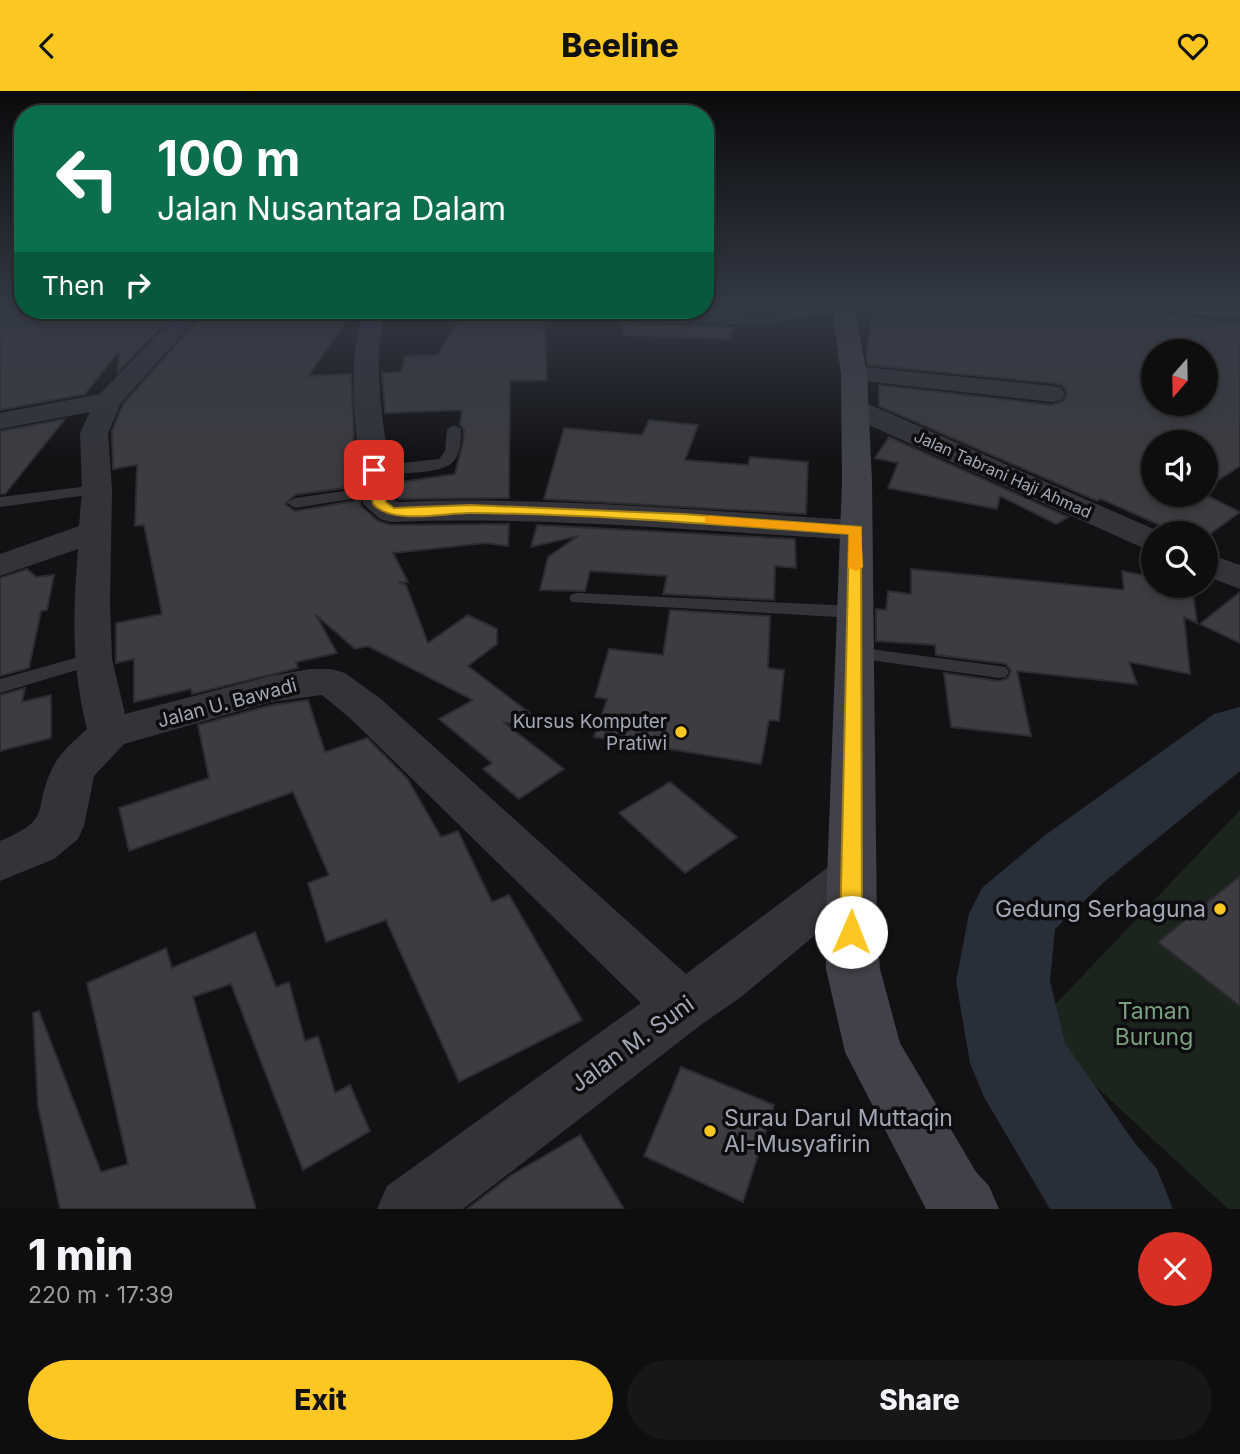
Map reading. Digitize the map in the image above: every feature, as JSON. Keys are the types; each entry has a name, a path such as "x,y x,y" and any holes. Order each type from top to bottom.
{"main road":[{"path":"850,358 854,391 856,530 853,969 874,1052 953,1195 966,1209"}],"street":[{"path":"0,862 37,846 61,826 72,772 110,733 98,693 93,659 97,490 94,433 109,400 148,358"},
{"path":"368,358 379,504 391,512 470,509 856,530"},
{"path":"854,391 1052,394"},
{"name":"Jalan Tabrani Haji Ahmad","path":"854,391 1141,534"},
{"path":"0,421 109,400"},
{"path":"0,566 94,532"},
{"path":"1218,568 1240,578"},
{"name":"Jalan U. Bawadi","path":"110,733 270,689 310,682 331,682 366,709 682,1006"},
{"name":"Jalan M. Suni","path":"410,1209 722,979 852,876"}],"lane":[{"path":"295,503 448,462 451,458 454,429"},
{"path":"0,502 97,490"},
{"path":"579,598 855,613"},
{"path":"855,653 999,672"},
{"path":"0,686 93,659"}],"green space":[{"name":"Taman Burung","path":"1240,810 1240,1209 1228,1209 1033,1028"}],"building":[{"path":"0,358 113,358 85,394 0,410"},
{"path":"119,358 131,358 118,372"},
{"path":"164,358 320,358 308,376 351,374 354,436 344,488 295,495 285,504 295,511 360,500 361,506 378,521 391,525 509,524 508,546 486,543 393,553 408,582 399,582 406,585 428,643 468,615 497,629 497,644 468,666 552,730 503,722 564,769 519,799 483,769 492,763 439,719 473,700 368,646 355,649 316,615 337,653 296,662 298,668 192,694 191,689 134,702 134,659 116,663 116,623 162,614 144,525 135,526 137,465 113,469 112,431 123,404"},
{"path":"404,358 546,358 547,380 510,381 509,498 399,499 394,483 455,474 464,429 460,425 462,410 385,413 382,373 401,372"},
{"path":"867,358 1141,358 1141,417 1218,417 1218,358 1240,358 1240,466 1218,480 1218,430 1141,430 1141,507 1218,507 1218,501 1240,512 1218,528 1218,521 1151,521 1101,499 1097,501 879,406 879,385 1052,405 1063,401 1067,393 1062,385 868,365"},
{"path":"65,419 5,494 0,494 0,431"},
{"path":"649,420 698,425 685,460 748,465 750,457 808,462 806,514 544,499 564,428 642,435"},
{"path":"889,437 1068,517 1056,524 1000,496 997,509 888,488 898,463 875,458"},
{"path":"537,525 795,539 796,568 775,566 774,600 663,594 667,576 590,571 585,591 540,590 548,557 578,536 531,547"},
{"path":"27,569 36,577 54,575 47,610 41,611 29,668 0,676 0,578"},
{"path":"911,569 1124,590 1122,571 1141,575 1141,598 1194,598 1197,623 1184,617 1190,674 1129,662 1137,684 1017,671 1031,736 951,727 944,673 999,681 1008,678 1011,671 1006,664 936,655 935,645 876,641 876,609 886,610 888,591 911,594"},
{"path":"1240,592 1240,643 1200,624"},
{"path":"670,610 770,616 768,668 784,670 779,721 769,720 761,764 594,737 607,699 595,697 609,649 663,655"},
{"path":"25,688 22,702 51,695 51,738 0,751 0,695"},
{"path":"308,700 325,752 367,738 407,778 441,837 458,831 492,902 509,895 582,1020 459,1082 386,920 326,942 308,883 329,875 293,792 129,851 119,808 209,778 198,725 272,705"},
{"path":"670,782 737,837 685,873 619,813"},
{"name":"Gedung Serbaguna","path":"1240,876 1240,1006 1158,942"},
{"path":"255,932 276,987 289,982 305,1041 318,1036 335,1093 350,1085 370,1131 303,1170 231,984 193,997 256,1209 60,1209 38,1106 33,1013 39,1011 101,1172 128,1164 87,983 166,948 172,968"},
{"name":"Surau Darul Muttaqin Al-Musyafirin","path":"681,1067 774,1105 743,1202 644,1156"},
{"path":"580,1135 624,1209 467,1209 510,1176"}],"waterway":[{"path":"1117,1209 1095,1181 1020,1063 1003,981 1013,914 1074,859 1240,732"}],"slow traffic":[{"path":"710,520 856,530 856,567"}],"place":[{"name":"Kursus Komputer Pratiwi","path":"681,732"},
{"name":"Gedung Serbaguna","path":"1220,909"},
{"name":"Surau Darul Muttaqin Al-Musyafirin","path":"710,1131"}],"route":[{"path":"374,470 379,504 391,512 470,509 683,518 856,530 851,932"}]}
